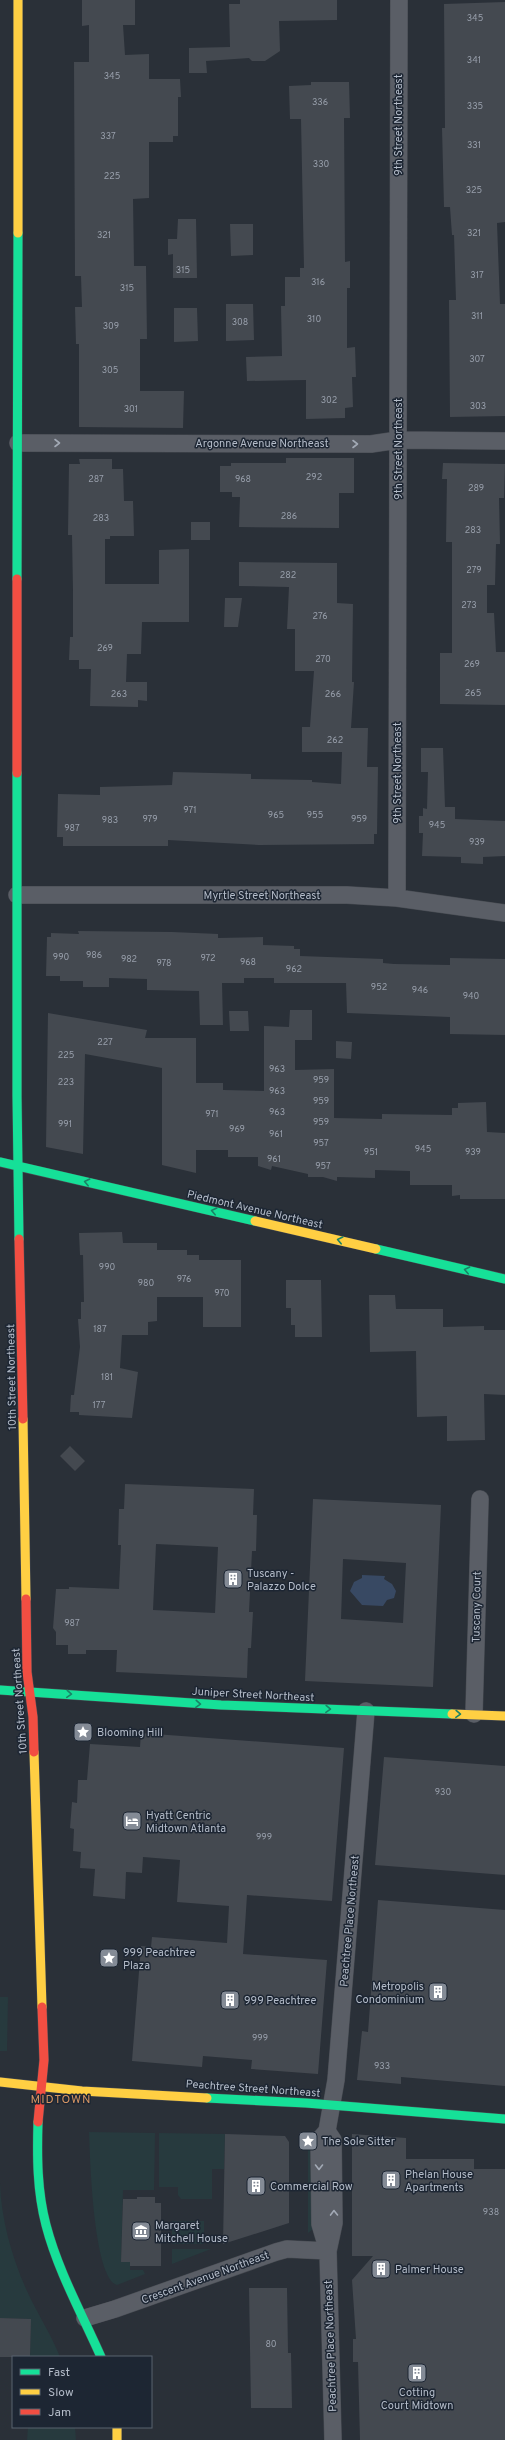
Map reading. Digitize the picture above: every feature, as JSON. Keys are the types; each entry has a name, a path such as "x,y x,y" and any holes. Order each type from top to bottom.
{"main road":[{"name":"10th Street Northeast","path":"18,0 18,1167 27,1672 33,1724 44,2060 38,2115 39,2186 46,2226 61,2269 85,2318 101,2356"},
{"name":"Piedmont Avenue Northeast","path":"0,1162 505,1279"},
{"name":"Juniper Street Northeast","path":"0,1690 221,1705 505,1716"},
{"name":"Peachtree Street Northeast","path":"0,2082 505,2119"},
{"path":"117,2440 118,2428"}],"street":[{"name":"9th Street Northeast","path":"397,898 399,0"},
{"name":"Argonne Avenue Northeast","path":"18,442 371,444 398,440 505,441"},
{"name":"Myrtle Street Northeast","path":"17,895 347,895 397,898 505,913"},
{"name":"Tuscany Court","path":"474,1714 480,1499"},
{"name":"Peachtree Place Northeast","path":"333,2440 328,2251 334,2223 333,2140 327,2131 336,2080 366,1711"},
{"name":"Crescent Avenue Northeast","path":"85,2318 115,2309 276,2252 287,2249 328,2251"}],"green space":[{"path":"0,1997 8,1997 7,2051 0,2051"},
{"path":"89,2132 155,2133 154,2190 123,2190 121,2262 130,2262 130,2270 143,2270 145,2274 117,2285 109,2277 103,2262 98,2240 94,2215"},
{"path":"159,2133 225,2134 224,2169 212,2169 212,2199 181,2199 178,2195 178,2187 159,2187"},
{"path":"309,2136 314,2136 313,2229 308,2233 308,2145 304,2145 304,2139 309,2139"},
{"path":"0,2183 5,2224 12,2252 27,2291 60,2356 30,2356 31,2319 0,2318"},
{"path":"172,2221 204,2221 204,2244 172,2244"},
{"path":"172,2249 211,2249 172,2264"},
{"path":"28,2428 75,2428 76,2440 27,2440"}],"water":[{"path":"362,1575 385,1576 384,1579 392,1584 396,1591 394,1598 387,1600 383,1606 362,1605 350,1591 354,1582 362,1578"}],"building":[{"path":"82,0 135,0 135,25 123,25 125,55 149,54 149,79 180,79 181,97 178,97 178,136 173,136 173,142 149,142 149,198 133,199 134,266 146,266 147,339 140,339 140,391 184,391 183,428 79,427 79,344 76,344 75,307 82,307 81,276 75,276 74,62 89,62 89,25 82,26"},
{"path":"240,0 337,0 337,20 279,21 280,51 265,61 252,61 249,58 206,61 207,73 189,73 189,48 230,47 229,4 240,4"},
{"path":"505,2 505,222 497,223 500,304 505,304 505,416 450,417 449,300 456,300 454,235 452,235 450,207 444,207 442,128 445,128 444,4"},
{"path":"311,82 349,82 350,118 344,118 345,262 350,261 350,288 347,288 347,348 355,347 356,377 352,377 353,407 345,408 345,418 306,419 306,380 247,381 246,357 282,356 281,306 285,306 285,277 300,277 300,268 304,268 301,119 290,119 289,86 311,85"},
{"path":"178,219 196,219 197,278 173,278 173,254 168,255 168,239 177,239"},
{"path":"230,224 253,224 253,255 231,256"},
{"path":"226,304 253,304 254,340 226,341"},
{"path":"174,308 197,308 198,341 174,342"},
{"path":"286,458 354,458 354,493 339,493 339,528 239,527 240,497 232,497 232,492 220,492 220,466 231,466 231,463 286,463"},
{"path":"79,459 112,459 112,469 123,469 124,501 133,501 134,536 110,536 110,539 105,539 105,584 159,584 159,550 189,549 189,622 142,622 141,654 127,654 126,682 147,682 147,701 138,700 138,707 90,706 91,669 79,669 79,660 69,660 70,637 73,637 73,591 72,535 68,535 69,464 80,464"},
{"path":"443,463 505,464 504,498 499,498 500,544 496,544 495,585 487,585 487,613 494,613 496,652 505,652 505,705 440,704 440,653 452,653 452,542 446,542 447,479 442,479"},
{"path":"191,522 210,522 210,540 191,540"},
{"path":"239,562 337,563 337,603 353,604 352,682 354,682 351,728 368,728 367,767 378,767 377,834 374,834 374,844 259,845 168,840 168,846 63,846 63,837 57,837 58,794 100,795 100,787 172,785 173,772 251,774 251,779 312,780 312,782 341,784 342,752 302,752 302,727 310,727 314,671 295,671 295,629 287,629 289,587 239,586"},
{"path":"225,598 242,598 238,627 224,627"},
{"path":"421,748 443,748 445,807 455,807 455,819 505,821 505,856 483,857 483,864 461,863 461,857 422,856 423,833 419,833 419,816 423,816 423,808 427,809 428,772 421,772"},
{"path":"78,931 218,934 218,938 263,937 263,945 294,946 294,949 300,949 300,956 383,959 383,963 394,964 450,965 450,958 505,959 505,1035 450,1034 450,1017 347,1013 346,983 274,983 274,978 244,978 244,983 222,983 223,1025 200,1025 199,991 147,990 147,979 109,978 109,987 83,987 83,981 60,981 60,976 46,976 47,937 51,937 51,933 79,934"},
{"path":"290,1010 312,1010 312,1040 295,1040 295,1070 334,1069 334,1118 382,1119 382,1114 452,1115 452,1108 458,1108 458,1103 486,1102 487,1132 505,1133 505,1199 460,1199 460,1195 452,1196 452,1185 410,1185 410,1171 375,1170 375,1178 337,1177 337,1181 323,1177 308,1177 308,1174 272,1166 271,1170 258,1166 258,1157 228,1157 228,1150 196,1150 196,1173 162,1165 162,1068 85,1054 83,1154 46,1147 48,1013 147,1030 145,1038 196,1038 196,1083 223,1083 223,1090 264,1091 264,1026 289,1027"},
{"path":"229,1011 248,1011 249,1031 230,1031"},
{"path":"336,1041 352,1042 351,1059 336,1058"},
{"path":"122,1232 123,1243 157,1243 157,1250 187,1250 187,1255 199,1255 199,1260 241,1260 241,1327 203,1327 203,1297 157,1297 157,1321 148,1322 148,1335 122,1335 120,1368 138,1372 132,1418 79,1415 79,1412 70,1412 71,1395 74,1395 80,1347 78,1319 81,1319 81,1302 84,1302 83,1255 80,1255 79,1233"},
{"path":"286,1280 321,1280 322,1337 295,1337 295,1325 291,1325 291,1308 286,1308"},
{"path":"369,1295 395,1295 396,1309 443,1309 443,1327 484,1326 484,1330 505,1330 505,1395 484,1394 485,1440 447,1441 447,1416 417,1417 416,1351 370,1352"},
{"path":"70,1446 85,1461 75,1471 60,1456"},
{"name":"Tuscany - Palazzo Dolce","path":"125,1484 254,1489 253,1515 257,1515 256,1551 252,1551 249,1612 253,1612 251,1648 248,1648 247,1678 116,1672 117,1650 86,1650 86,1654 68,1654 68,1645 56,1645 56,1632 53,1628 56,1589 69,1589 69,1587 119,1589 121,1545 118,1545 119,1509 124,1509","holes":["156,1544 218,1547 215,1613 153,1610"]},
{"path":"313,1499 441,1505 433,1687 305,1681","holes":["343,1559 406,1563 403,1623 341,1619"]},
{"path":"141,1733 344,1748 332,1901 247,1895 243,1954 327,1960 318,2074 251,2069 252,2060 203,2056 202,2067 132,2061 141,1946 151,1947 152,1937 227,1943 229,1906 177,1902 180,1860 143,1857 142,1873 126,1872 125,1899 93,1896 95,1869 80,1868 81,1852 73,1851 74,1829 70,1828 72,1802 77,1803 78,1780 87,1780 90,1744 140,1747"},
{"path":"384,1757 505,1766 505,1875 375,1865"},
{"name":"Metropolis Condominium","path":"378,1900 505,1910 505,2086 401,2077 401,2084 357,2080 362,2031 368,2032"},
{"name":"Commercial Row","path":"225,2134 285,2136 289,2142 289,2223 223,2244"},
{"path":"352,2134 406,2138 406,2159 474,2159 474,2169 505,2169 505,2440 360,2440 358,2362 353,2362 353,2339 356,2339 352,2280 373,2256 352,2256"},
{"name":"Margaret Mitchell House","path":"137,2197 155,2197 155,2203 161,2203 161,2266 130,2266 130,2262 121,2262 123,2199 137,2199"},
{"path":"249,2288 287,2288 288,2353 291,2353 292,2408 251,2408"},
{"path":"0,2318 31,2319 30,2356 0,2357"}],"traffic: fast":[{"path":"17,579 18,233"},
{"path":"17,773 17,1096 19,1239"},
{"path":"0,1162 255,1221"},
{"path":"376,1249 505,1279"},
{"path":"0,1690 221,1705 452,1714"},
{"path":"207,2098 306,2103 505,2119"},
{"path":"38,2122 39,2186 46,2225 64,2276 101,2356"}],"traffic: slow":[{"path":"18,0 18,233"},
{"path":"255,1221 376,1249"},
{"path":"23,1419 26,1599"},
{"path":"452,1714 505,1716"},
{"path":"34,1752 42,2007"},
{"path":"0,2082 82,2091 207,2098"},
{"path":"117,2428 117,2440"}],"traffic: jam":[{"path":"17,579 17,773"},
{"path":"19,1239 23,1419"},
{"path":"26,1599 27,1672 33,1717 34,1752"},
{"path":"38,2122 44,2060 42,2007"}],"place":[{"name":"Tuscany - Palazzo Dolce","path":"233,1579"},
{"name":"Blooming Hill","path":"83,1732"},
{"name":"Hyatt Centric Midtown Atlanta","path":"132,1821"},
{"name":"999 Peachtree Plaza","path":"109,1958"},
{"name":"Metropolis Condominium","path":"438,1992"},
{"name":"999 Peachtree","path":"230,2000"},
{"name":"The Sole Sitter","path":"308,2141"},
{"name":"Phelan House Apartments","path":"391,2180"},
{"name":"Commercial Row","path":"256,2186"},
{"name":"Margaret Mitchell House","path":"141,2231"},
{"name":"Palmer House","path":"381,2269"},
{"name":"Cotting Court Midtown","path":"417,2373"}],"district":[{"name":"MIDTOWN","path":"61,2099"}]}
